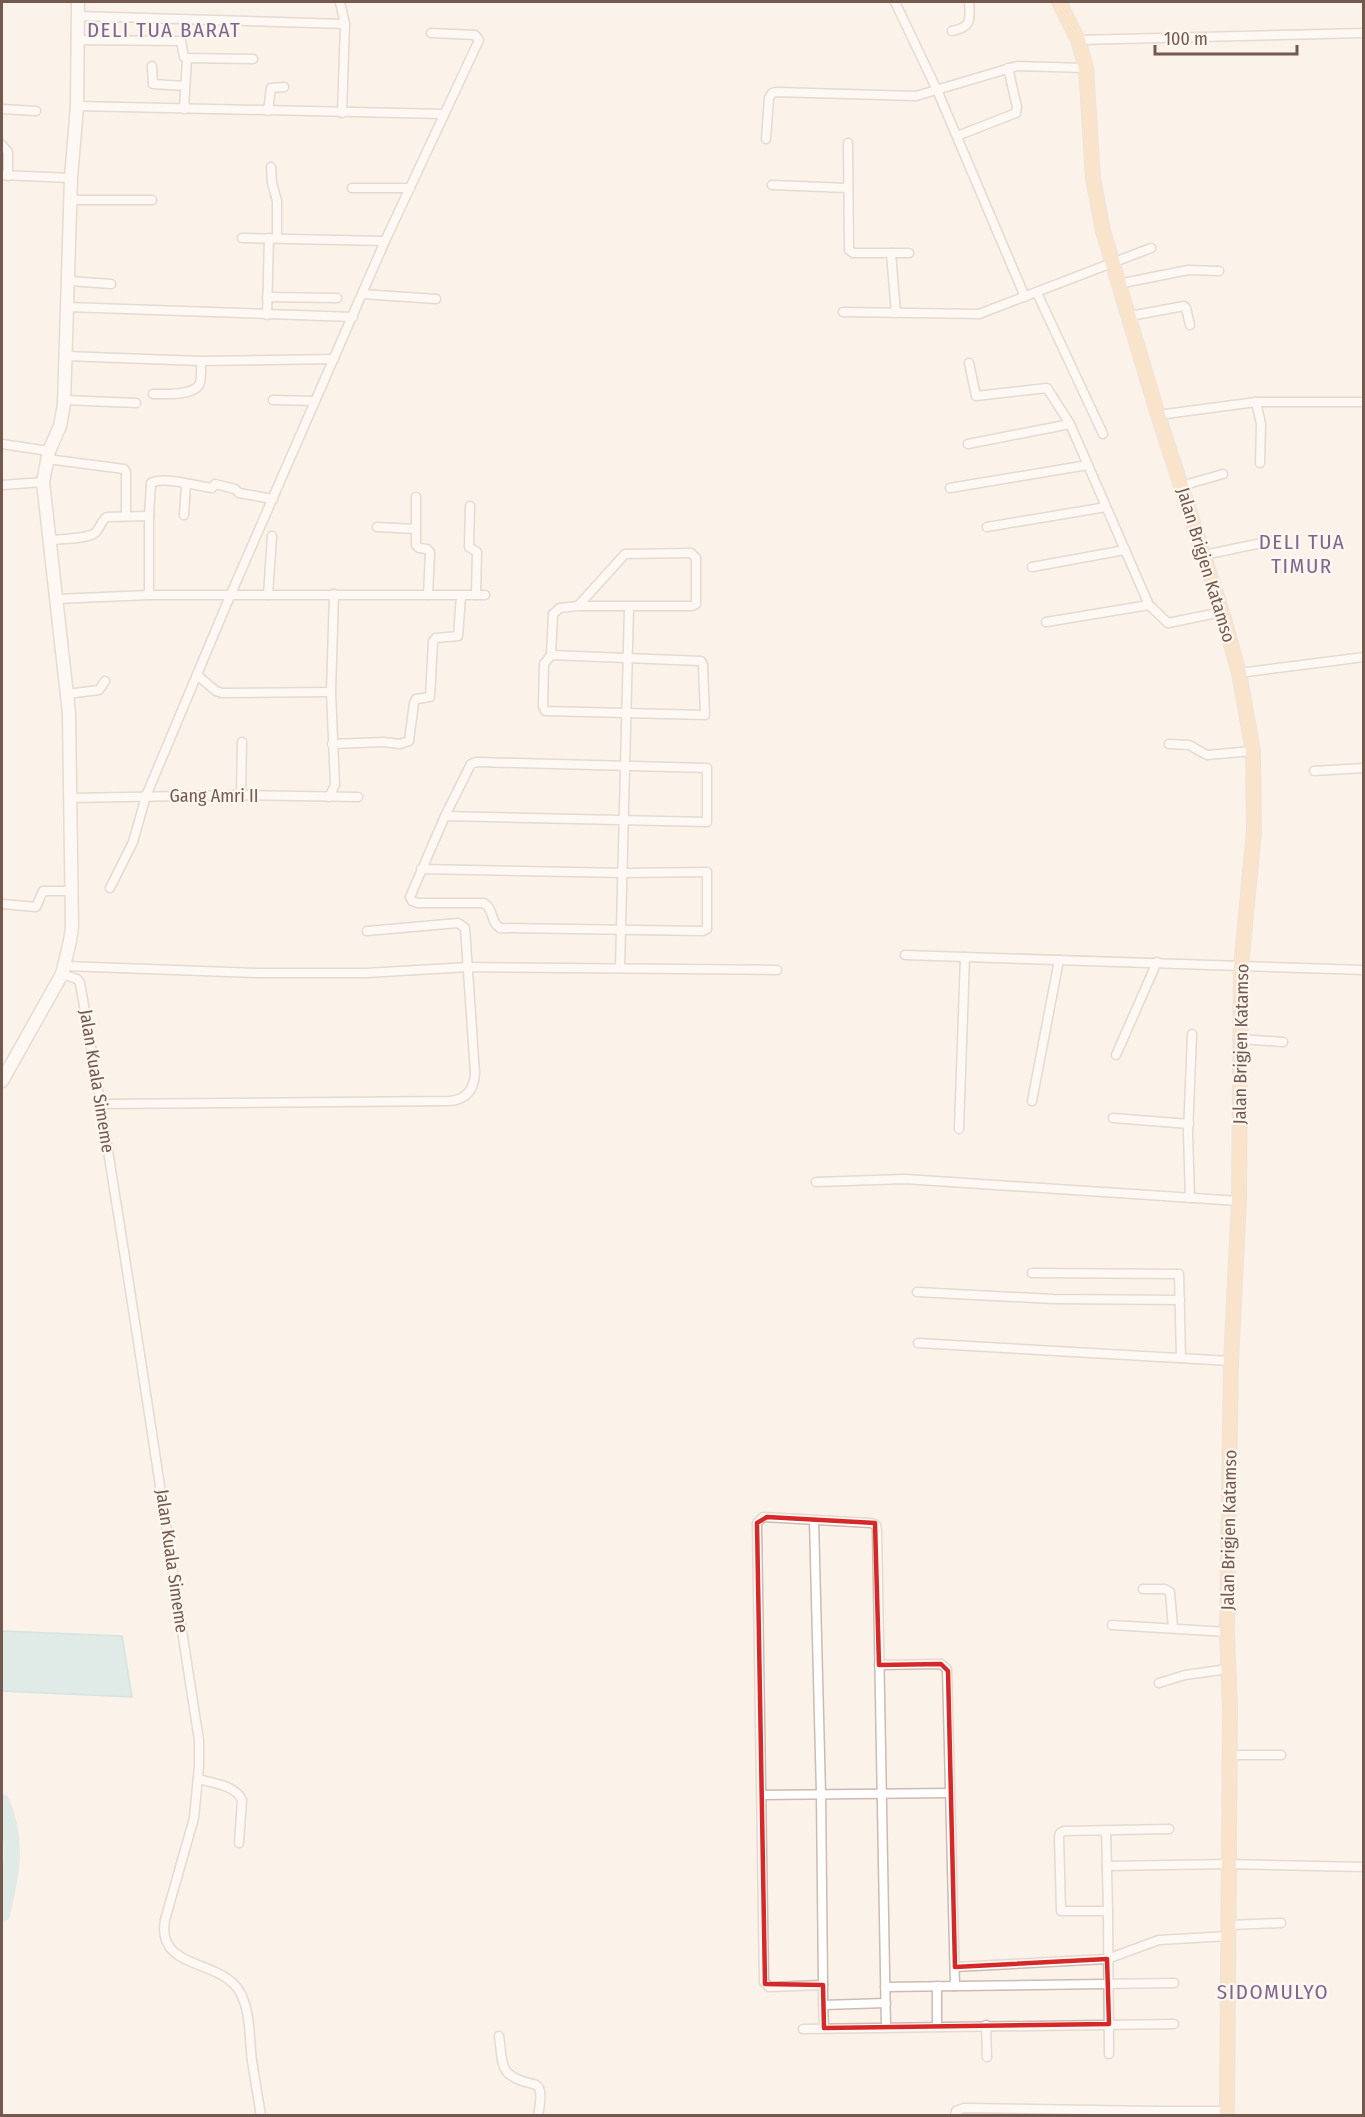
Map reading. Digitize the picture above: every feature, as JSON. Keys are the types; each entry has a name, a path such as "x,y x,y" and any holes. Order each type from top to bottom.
{"main road":[{"path":"2,1081 63,970 72,927 69,713 43,482 48,455 60,426 64,400 70,178 77,106 78,2"},
{"name":"Jalan Brigjen Katamso","path":"1059,2 1078,40 1086,68 1092,178 1103,231 1158,415 1222,612 1239,673 1252,751 1254,831 1241,967 1239,1201 1231,1361 1227,1632 1230,1755 1227,2113"}],"street":[{"path":"340,2 345,24 342,112"},
{"path":"895,2 937,90 1025,297"},
{"path":"952,32 967,26 970,14 969,2"},
{"path":"78,16 345,24"},
{"path":"110,888 133,842 146,796 230,596 385,241 479,40 475,35 431,33"},
{"path":"1078,40 1364,33"},
{"path":"76,40 180,41 184,57 187,58 253,59"},
{"path":"184,109 187,58"},
{"path":"152,66 153,84 185,86"},
{"path":"766,139 769,98 772,93 776,92 916,96 1017,66 1086,68"},
{"path":"957,136 1016,113 1017,107 1008,68"},
{"path":"268,111 272,88 284,87"},
{"path":"77,106 444,114"},
{"path":"2,109 36,111"},
{"path":"848,143 850,251 853,253 909,252"},
{"path":"2,145 8,152 5,176 70,178"},
{"path":"267,315 277,201 271,167"},
{"path":"772,184 848,188"},
{"path":"352,188 410,188"},
{"path":"70,200 152,200"},
{"path":"242,238 385,241"},
{"path":"843,312 970,316 988,312 1151,248"},
{"path":"891,252 896,313"},
{"path":"1118,284 1188,270 1219,272"},
{"path":"69,281 111,284"},
{"path":"1037,292 1103,434"},
{"path":"362,294 436,299"},
{"path":"267,297 337,298"},
{"path":"1130,316 1184,306 1190,325"},
{"path":"67,307 353,317"},
{"path":"65,356 201,362 334,359"},
{"path":"153,394 179,394 198,387 201,362"},
{"path":"969,363 976,396 1047,388 1070,424 1149,605 1168,623 1222,612"},
{"path":"64,400 136,403"},
{"path":"273,400 315,401"},
{"path":"1158,415 1256,402 1364,402"},
{"path":"1256,402 1261,424 1260,463"},
{"path":"968,444 1070,424"},
{"path":"2,444 124,469 126,472 126,516"},
{"path":"950,488 1088,465"},
{"path":"1181,486 1223,474"},
{"path":"149,596 151,483 157,480 212,488 215,484 235,489 239,493 273,499"},
{"path":"2,485 43,482"},
{"path":"184,515 186,485"},
{"path":"416,497 417,547 430,552 428,595"},
{"path":"56,599 334,594 480,595 477,552 469,547 470,506"},
{"path":"987,526 1106,507"},
{"path":"50,540 92,535 104,518 149,516"},
{"path":"377,527 416,529"},
{"path":"268,595 272,536"},
{"path":"1204,555 1276,540"},
{"path":"1032,567 1125,550"},
{"path":"551,655 701,661 705,716 544,710 544,664 551,655 553,614 560,608 578,606 696,604 696,558 694,554 625,554 578,606"},
{"path":"329,797 335,785 331,692 334,594"},
{"path":"332,744 383,742 400,744 409,741 414,703 416,699 430,697 433,641 436,638 458,636 460,632 461,596"},
{"path":"1046,622 1149,605"},
{"path":"620,968 629,606"},
{"path":"1239,673 1364,657"},
{"path":"197,675 216,692 222,693 331,692"},
{"path":"67,694 99,690 105,681"},
{"path":"241,795 242,742"},
{"path":"1169,744 1189,745 1207,755 1252,751"},
{"path":"421,869 624,873 707,872 707,929 703,931 622,931 500,928 494,922 490,909 484,903 415,902 410,897 421,869 445,816 468,768 477,762 706,768 707,822 445,816"},
{"path":"1314,771 1364,768"},
{"name":"Gang Amri II","path":"70,798 241,795 358,797"},
{"path":"2,904 36,907 42,891 71,891"},
{"path":"101,1104 449,1101 464,1098 473,1087 475,1073 465,928 462,924 367,931"},
{"path":"905,955 1364,970"},
{"path":"959,1129 965,957"},
{"path":"1032,1101 1059,960"},
{"path":"1116,1055 1157,962"},
{"path":"63,970 258,973 366,973 469,968 777,970"},
{"name":"Jalan Kuala Simeme","path":"63,970 80,982 159,1468 199,1740 194,1818 165,1920 164,1938 171,1950 194,1964 229,1979 242,1996 249,2027 261,2115"},
{"path":"1190,1198 1189,1125 1192,1034"},
{"path":"1241,1039 1283,1042"},
{"path":"1113,1118 1189,1125"},
{"path":"816,1182 905,1179 1239,1201"},
{"path":"1032,1273 1179,1274 1181,1358"},
{"path":"917,1292 1053,1299 1180,1299"},
{"path":"918,1343 1231,1361"},
{"path":"823,1985 769,1986 764,1982 757,1523 760,1518 767,1517 876,1525 886,2027"},
{"path":"814,1520 824,2028"},
{"path":"1143,1589 1165,1589 1170,1592 1173,1628"},
{"path":"1112,1625 1227,1632"},
{"path":"879,1665 941,1664 946,1666 948,1671 956,1986"},
{"path":"1159,1683 1185,1675 1228,1669"},
{"path":"1230,1755 1281,1755"},
{"path":"198,1779 229,1788 241,1796 239,1843"},
{"path":"762,1795 950,1793"},
{"path":"1108,1911 1063,1912 1060,1908 1060,1833 1169,1829"},
{"path":"1106,1830 1109,2054"},
{"path":"1107,1866 1229,1864 1364,1867"},
{"path":"955,1967 1107,1959 1159,1940 1281,1923"},
{"path":"885,1987 1174,1983"},
{"path":"937,1986 937,2026"},
{"path":"824,2005 886,2003"},
{"path":"803,2029 1174,2024"},
{"path":"986,2025 987,2057"},
{"path":"500,2036 504,2066 508,2073 523,2082 533,2082 538,2086 541,2096 538,2115"},
{"path":"955,2115 956,2111 964,2108 1227,2113"}],"highlighted area":[{"path":"767,1517 875,1523 879,1665 941,1664 948,1671 955,1967 1107,1959 1109,2024 824,2028 823,1985 765,1984 757,1523"}],"water":[{"path":"2,1631 122,1636 132,1697 2,1691"}],"waterway":[{"path":"2,1802 12,1844 11,1871 2,1914"}],"district":[{"name":"DELI TUA BARAT","path":"164,30"},
{"name":"DELI TUA TIMUR","path":"1302,554"},
{"name":"SIDOMULYO","path":"1273,1992"}]}
